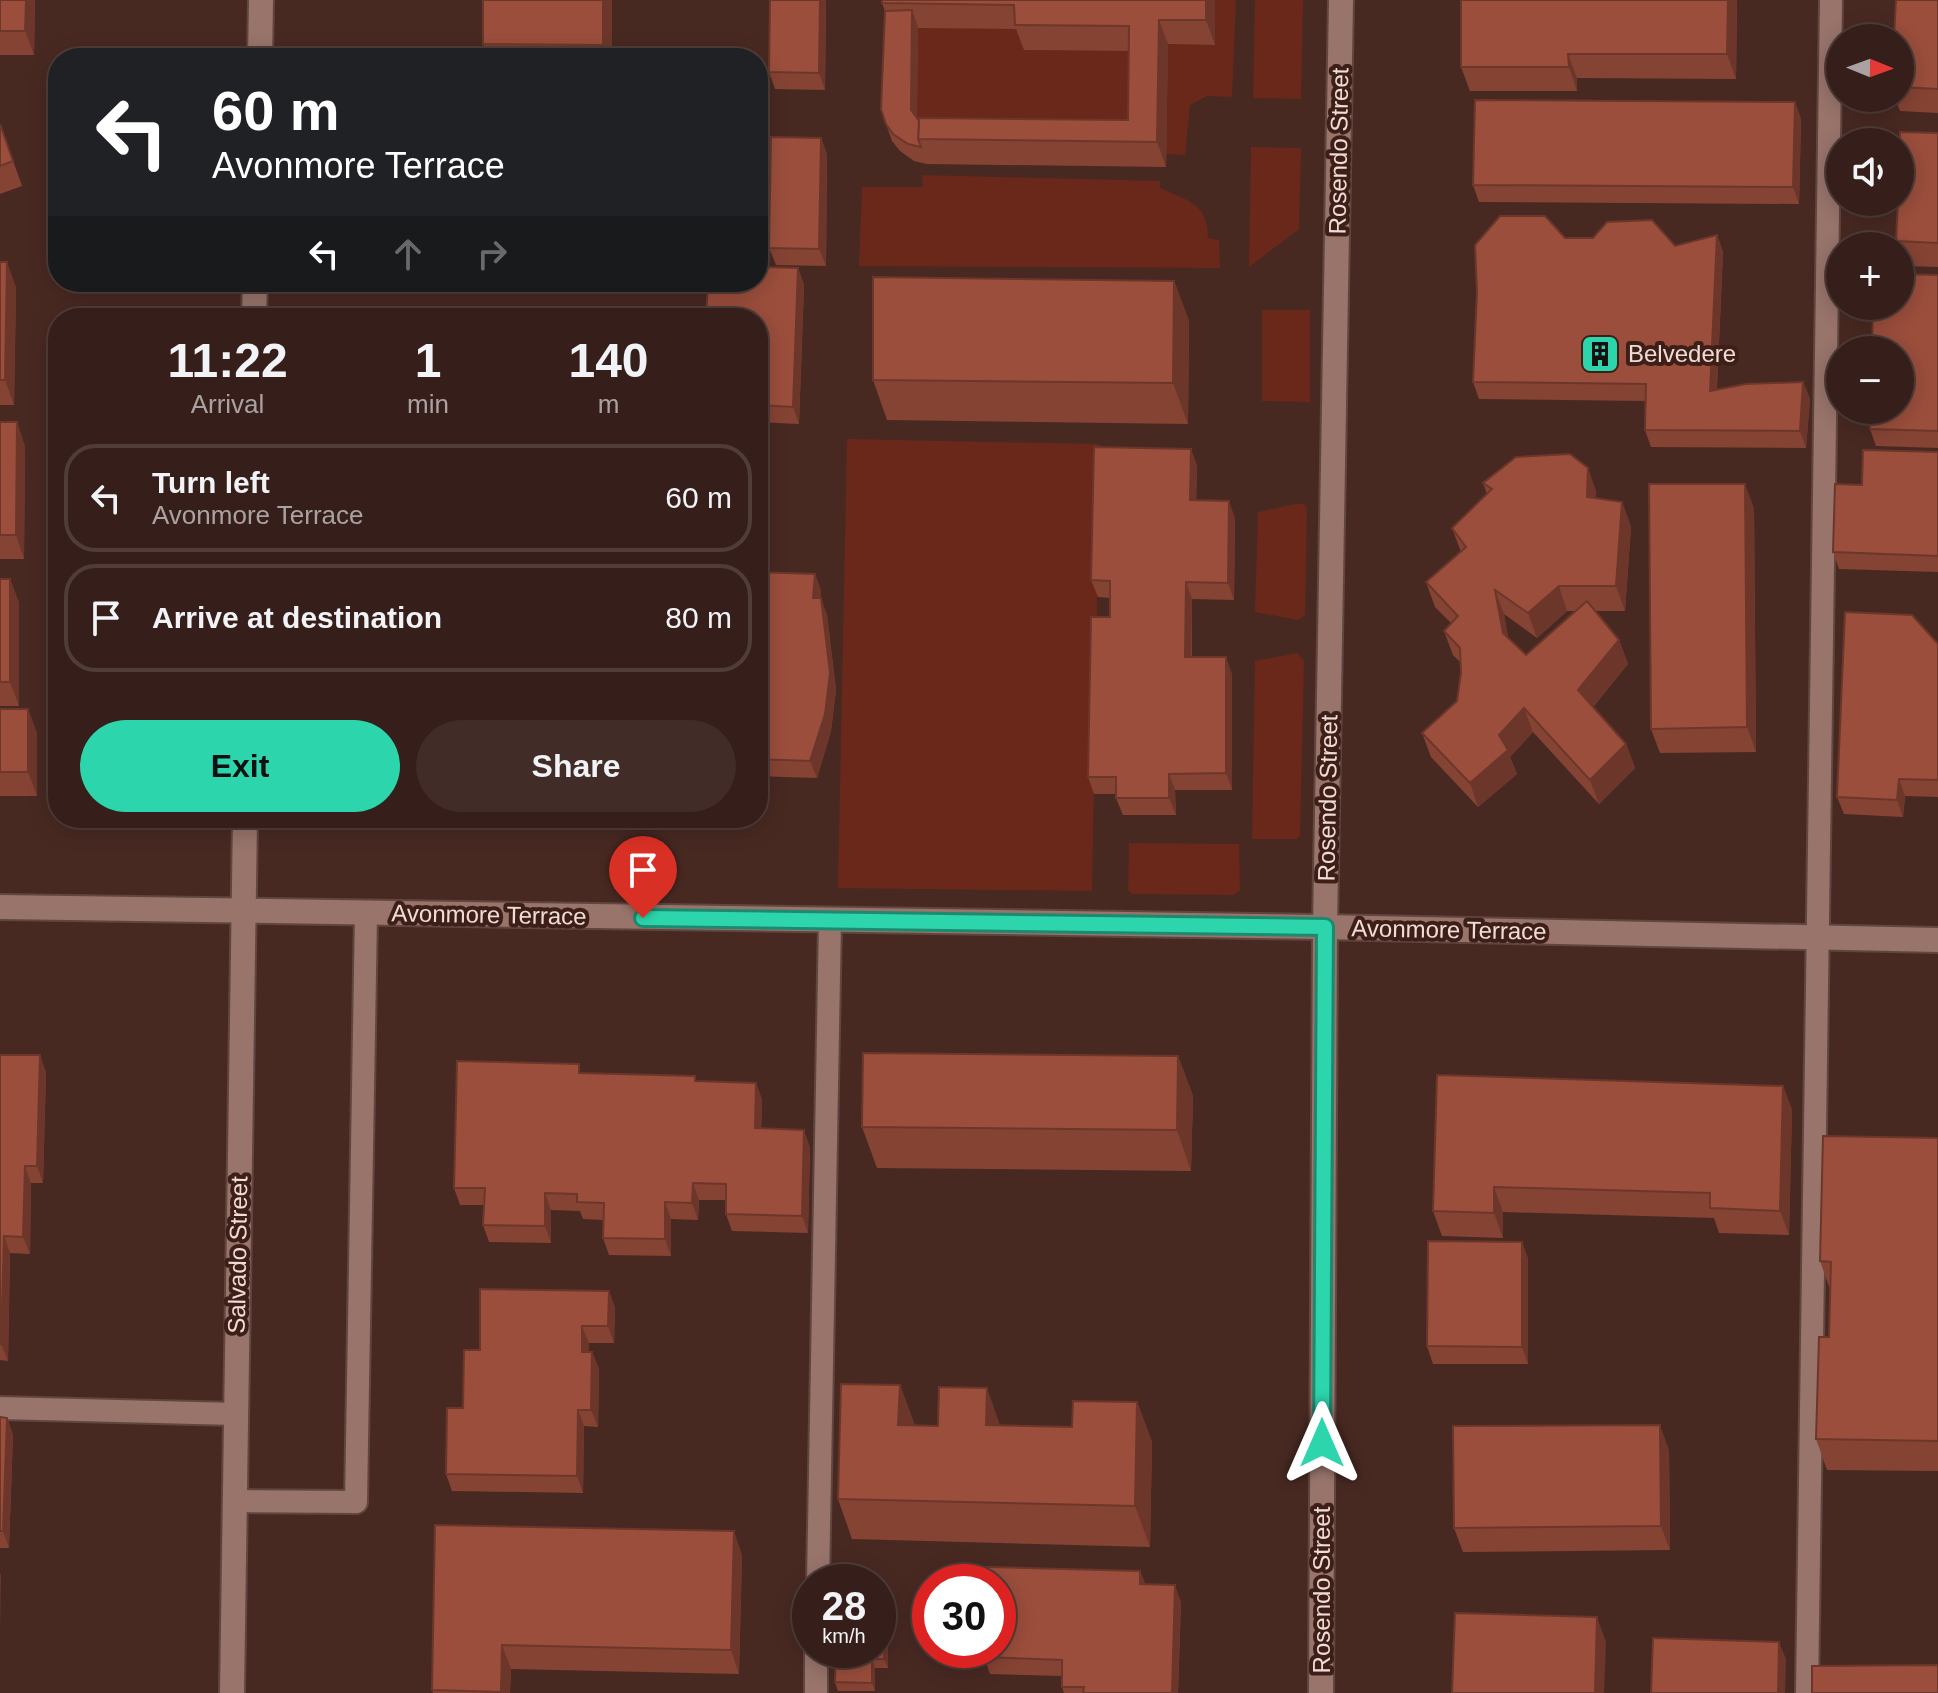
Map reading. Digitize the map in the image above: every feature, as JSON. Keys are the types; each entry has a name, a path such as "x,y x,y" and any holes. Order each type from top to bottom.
{"street":[{"path":"260,48 261,0"},
{"name":"Rosendo Street","path":"1321,1693 1325,927 1341,0"},
{"name":"Salvado Street","path":"232,1693 245,828"},
{"name":"Avonmore Terrace","path":"0,907 1325,927 1938,940"}],"lane":[{"path":"1807,1693 1831,0"},
{"path":"234,1501 356,1502 366,913"},
{"path":"818,1564 830,920"},
{"path":"0,1408 235,1414"},
{"path":"816,1668 816,1693"}],"shaded area":[{"path":"1215,0 1236,0 1232,97 1207,96 1190,105 1185,155 1166,154 1168,44 1215,45"},
{"path":"1255,0 1303,0 1301,99 1253,98"},
{"path":"918,27 1023,29 1024,50 1138,51 1137,144 917,122"},
{"path":"1251,147 1301,148 1299,229 1249,267"},
{"path":"922,175 1160,181 1160,188 1187,200 1200,210 1208,238 1219,240 1220,268 859,266 862,187 923,187"},
{"path":"1262,310 1310,310 1310,402 1262,401"},
{"path":"847,439 1100,444 1092,891 838,888"},
{"path":"1304,504 1307,509 1305,615 1298,620 1255,612 1258,512"},
{"path":"1297,653 1304,661 1300,835 1297,839 1252,839 1255,661"},
{"path":"1129,843 1239,844 1240,890 1233,895 1132,894 1128,890"}],"building":[{"path":"0,0 26,0 25,31 0,31"},
{"path":"483,0 603,0 603,45 483,44"},
{"path":"770,0 820,0 819,73 769,72"},
{"path":"882,0 1206,0 1206,20 1159,20 1157,142 918,139 919,118 1128,120 1129,26 1015,25 1014,5 882,3"},
{"path":"1461,0 1728,0 1727,54 1568,54 1569,67 1461,67"},
{"path":"1896,0 1938,0 1938,89 1914,88 1914,24 1895,24"},
{"path":"912,10 911,110 919,121 921,147 908,144 893,134 881,109 885,11"},
{"path":"1475,100 1795,102 1793,187 1473,185"},
{"path":"0,124 13,161 0,166"},
{"path":"1914,132 1938,133 1938,243 1914,242 1914,232 1896,232 1897,216 1914,216"},
{"path":"771,137 821,138 819,249 769,248"},
{"name":"Belvedere","path":"1500,216 1545,216 1565,238 1593,238 1607,222 1652,220 1675,246 1717,235 1710,391 1746,384 1803,382 1800,431 1645,430 1646,384 1473,382 1477,292 1475,245"},
{"path":"0,262 7,262 5,380 0,380"},
{"path":"768,267 798,268 793,407 768,406 768,308 707,308 707,292 768,292"},
{"path":"1914,274 1938,275 1938,431 1870,429 1870,424 1914,424 1914,336 1872,336 1873,320 1914,320"},
{"path":"873,277 1174,281 1173,383 873,380"},
{"path":"0,422 17,422 16,535 0,535"},
{"path":"1094,447 1191,449 1190,500 1229,501 1228,583 1186,582 1185,657 1226,657 1226,773 1169,774 1169,798 1116,798 1116,777 1088,777 1091,617 1110,617 1110,581 1091,580"},
{"path":"1863,450 1938,452 1938,556 1833,552 1835,484 1862,485"},
{"path":"1570,454 1588,468 1587,497 1622,502 1616,586 1559,586 1528,613 1495,590 1503,633 1526,655 1587,601 1619,640 1578,690 1626,744 1590,780 1524,708 1499,735 1508,750 1470,783 1422,733 1457,701 1461,673 1460,648 1444,631 1458,616 1426,582 1466,547 1452,528 1492,489 1483,483 1516,457"},
{"path":"1649,484 1745,484 1747,727 1651,729"},
{"path":"768,572 815,574 813,598 821,598 830,673 825,714 810,761 768,759"},
{"path":"0,579 10,579 10,682 0,682"},
{"path":"1845,612 1912,615 1938,644 1938,780 1899,779 1897,800 1837,797"},
{"path":"0,709 28,709 28,772 0,772"},
{"path":"863,1053 1178,1056 1177,1130 862,1127"},
{"path":"0,1055 40,1055 37,1166 25,1166 23,1237 4,1236 1,1344 0,1344"},
{"path":"457,1061 579,1064 579,1073 695,1076 695,1081 756,1083 755,1128 804,1130 802,1216 726,1214 726,1184 693,1183 692,1203 665,1202 665,1239 603,1238 604,1203 577,1202 577,1194 545,1193 545,1226 483,1225 485,1188 454,1188"},
{"path":"1437,1075 1783,1086 1780,1211 1710,1208 1710,1193 1494,1187 1494,1213 1433,1211"},
{"path":"1823,1136 1938,1138 1938,1441 1816,1439 1819,1337 1829,1337 1831,1262 1820,1261"},
{"path":"1428,1241 1522,1242 1522,1347 1427,1346"},
{"path":"480,1289 609,1291 608,1326 582,1326 582,1352 592,1352 591,1410 578,1410 577,1476 446,1474 447,1408 463,1408 464,1350 480,1350"},
{"path":"841,1384 900,1385 898,1425 938,1426 939,1387 987,1388 986,1425 1072,1427 1073,1401 1137,1402 1135,1506 838,1499"},
{"path":"0,1417 7,1418 3,1531 0,1531"},
{"path":"1660,1425 1661,1526 1454,1528 1453,1426"},
{"path":"435,1525 734,1531 731,1650 502,1645 501,1692 432,1690"},
{"path":"1016,1568 1140,1571 1140,1584 1175,1585 1172,1693 1083,1693 1084,1687 1062,1687 1062,1660 1016,1658"},
{"path":"1455,1613 1597,1617 1595,1693 1452,1693"},
{"path":"1653,1638 1779,1642 1778,1693 1651,1693"},
{"path":"1938,1665 1938,1693 1812,1693 1812,1666"},
{"path":"835,1668 872,1668 872,1683 835,1682"}],"place":[{"name":"Belvedere","path":"1600,354"}],"route":[{"path":"643,918 1325,927 1322,1443"}]}
